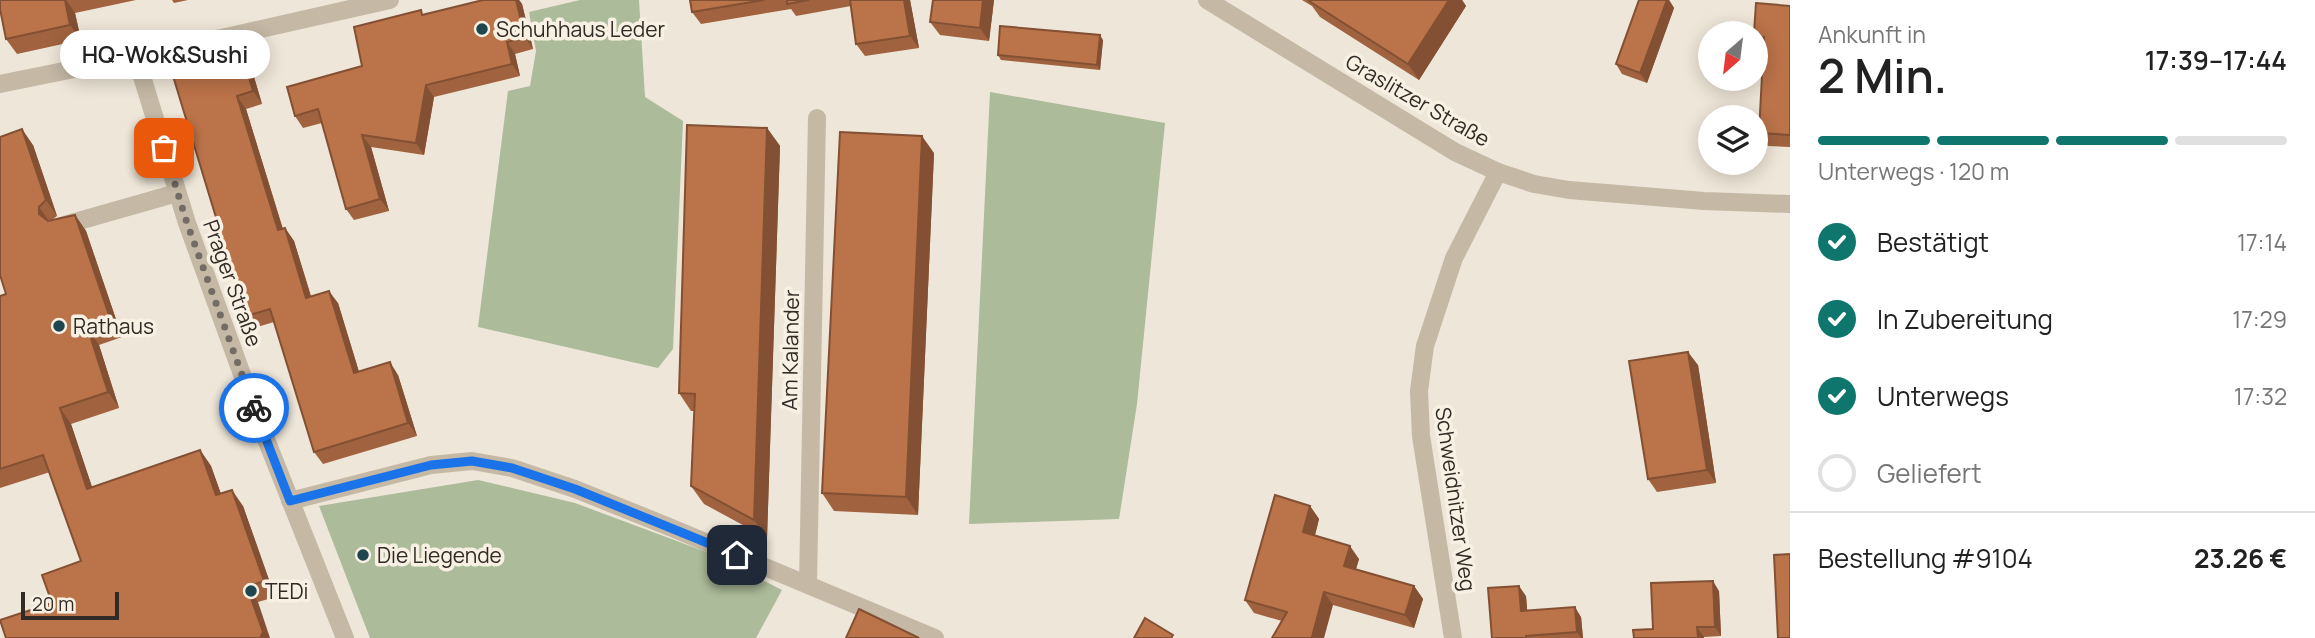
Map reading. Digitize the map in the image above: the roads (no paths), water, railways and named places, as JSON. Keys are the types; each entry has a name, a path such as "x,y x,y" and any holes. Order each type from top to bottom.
{"street":[{"path":"0,84 136,57 390,0"},
{"name":"Graslitzer Straße","path":"1208,0 1455,152 1498,172 1534,184 1569,190 1704,201 1790,204"},
{"name":"Prager Straße","path":"136,57 177,193 290,501 345,638"},
{"name":"Am Kalander","path":"808,584 817,118"},
{"name":"Schweidnitzer Weg","path":"1453,638 1421,436 1419,391 1425,346 1454,258 1498,172"},
{"path":"61,226 177,193"},
{"path":"290,501 431,465 472,461 512,468 575,489 935,638"}],"place":[{"name":"Schuhhaus Leder","path":"482,29"},
{"name":"HQ-Wok&Sushi","path":"164,148"},
{"name":"Rathaus","path":"59,326"},
{"name":"Die Liegende","path":"363,555"},
{"name":"TEDi","path":"251,591"}]}
